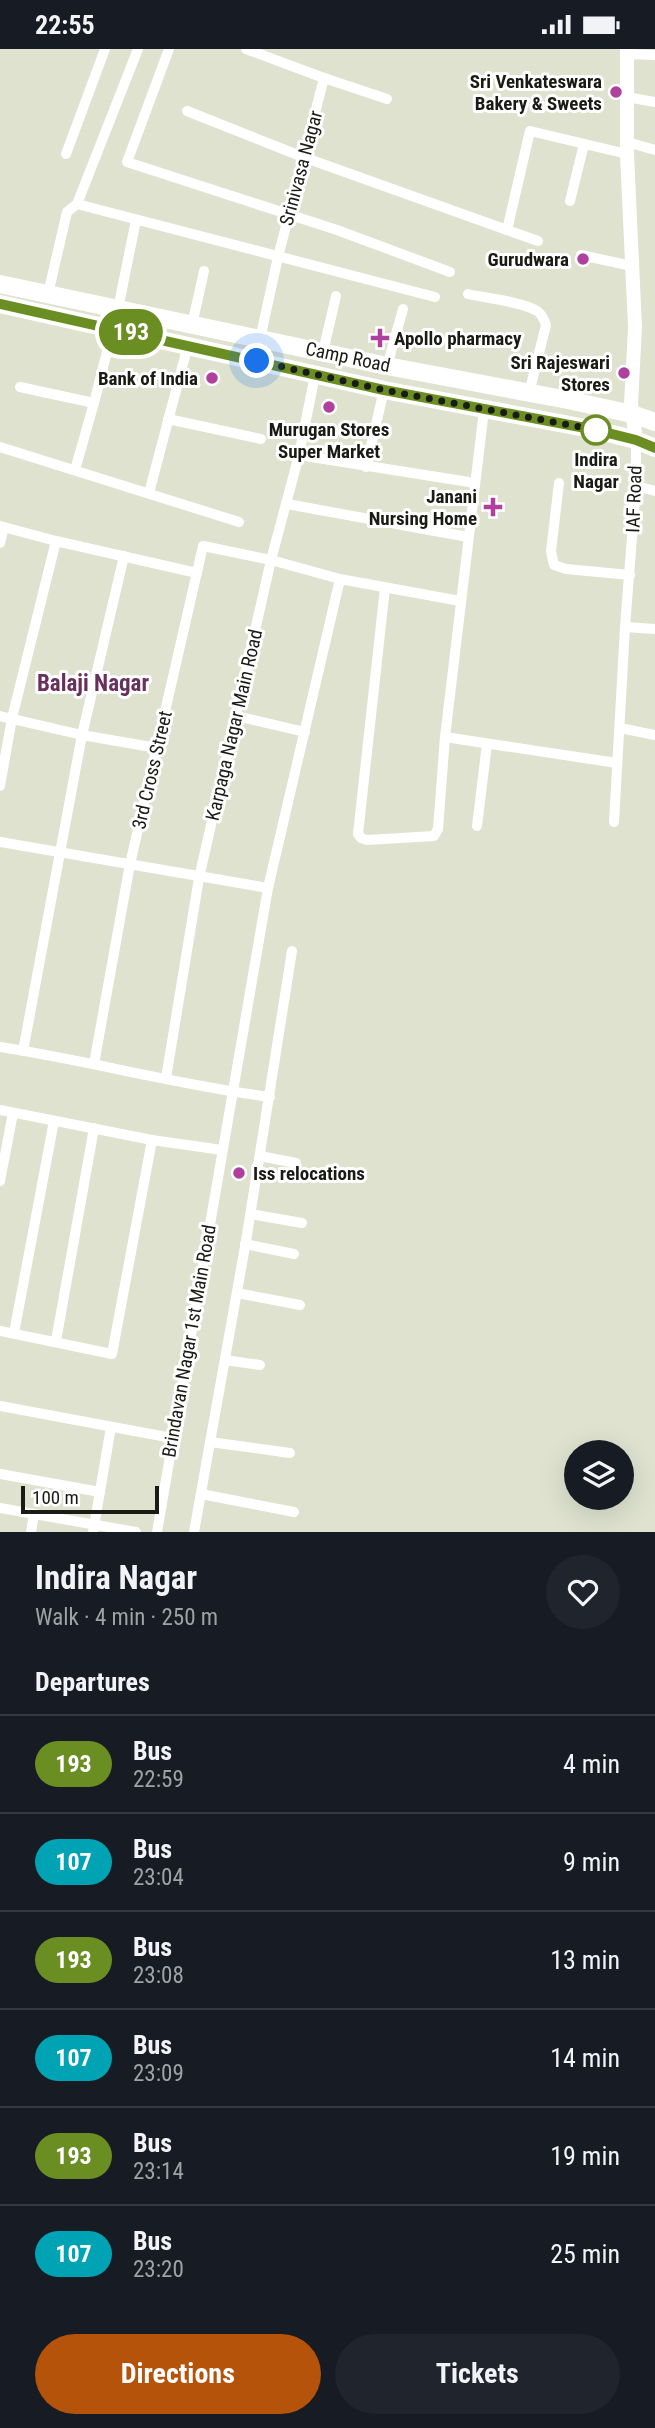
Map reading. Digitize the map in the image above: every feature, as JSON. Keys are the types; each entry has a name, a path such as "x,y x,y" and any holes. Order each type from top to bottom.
{"main road":[{"name":"Camp Road","path":"0,284 387,366 632,414 655,422"},
{"name":"Camp Road","path":"0,304 384,390 636,440 655,448"}],"street":[{"path":"66,154 105,49"},
{"path":"48,294 67,212 77,204 138,49"},
{"path":"169,49 127,162 289,214 450,272"},
{"path":"246,49 387,99"},
{"path":"627,51 655,55"},
{"name":"IAF Road","path":"614,822 636,486 636,440 632,414 635,327 627,148 627,51"},
{"name":"Srinivasa Nagar","path":"260,339 324,78"},
{"path":"627,97 655,102"},
{"path":"187,111 303,157 538,240"},
{"path":"506,230 530,131 584,144 655,149"},
{"path":"570,201 584,144"},
{"path":"77,204 435,297"},
{"path":"118,309 136,220"},
{"path":"581,255 632,266"},
{"path":"192,325 204,271"},
{"path":"468,294 529,307 540,312 544,318 546,325 529,393"},
{"path":"323,352 336,296"},
{"path":"387,366 403,309"},
{"path":"75,470 113,328"},
{"path":"149,493 188,345"},
{"name":"Karpaga Nagar Main Road","path":"166,1077 199,878 271,560 299,455 315,375"},
{"path":"20,387 94,403"},
{"path":"366,467 384,390"},
{"path":"385,588 358,827 361,838 367,840 434,836 437,834 460,601 484,410"},
{"path":"168,419 261,439"},
{"path":"0,447 239,522"},
{"path":"299,455 475,483"},
{"path":"559,483 551,551 554,565 566,569 630,575"},
{"path":"636,486 655,491"},
{"path":"287,504 468,537"},
{"path":"0,543 2,526 197,573"},
{"path":"0,786 12,718 56,541"},
{"name":"3rd Cross Street","path":"94,1064 130,864 203,547 271,560"},
{"path":"23,1051 82,735 124,557"},
{"path":"271,560 340,579 460,601"},
{"name":"Brindavan Nagar 1st Main Road","path":"157,1532 268,888 340,579"},
{"path":"625,627 655,629"},
{"path":"0,716 82,735 157,748"},
{"path":"236,716 305,732"},
{"path":"620,728 655,735"},
{"path":"445,737 617,763"},
{"path":"477,826 487,744"},
{"path":"0,842 268,888"},
{"path":"194,1532 237,1293 292,951"},
{"path":"0,1047 270,1097"},
{"path":"0,1110 152,1140 222,1150"},
{"path":"0,1181 13,1113"},
{"path":"14,1333 54,1121"},
{"path":"56,1341 94,1128"},
{"path":"0,1331 112,1354 152,1140"},
{"path":"260,1156 296,1163"},
{"path":"250,1214 302,1223"},
{"path":"245,1244 294,1254"},
{"path":"237,1293 300,1305"},
{"path":"225,1360 260,1365"},
{"path":"0,1406 172,1438"},
{"path":"94,1528 111,1427"},
{"path":"210,1442 290,1453"},
{"path":"0,1474 100,1492"},
{"path":"201,1494 293,1513"},
{"path":"0,1508 94,1528 136,1532"},
{"path":"31,1532 34,1514"}],"bus line":[{"name":"193","path":"0,304 384,390 596,430 636,440 655,448"}],"place":[{"name":"Sri Venkateswara Bakery & Sweets","path":"616,92"},
{"name":"Gurudwara","path":"583,259"},
{"name":"Apollo pharmacy","path":"380,338"},
{"name":"Sri Rajeswari Stores","path":"624,373"},
{"name":"Bank of India","path":"212,378"},
{"name":"Murugan Stores Super Market","path":"329,407"},
{"name":"Indira Nagar","path":"596,430"},
{"name":"Janani Nursing Home","path":"493,507"},
{"name":"Iss relocations","path":"239,1173"}],"district":[{"name":"Balaji Nagar","path":"93,683"}],"route":[{"path":"257,361 384,390 596,430"}]}
